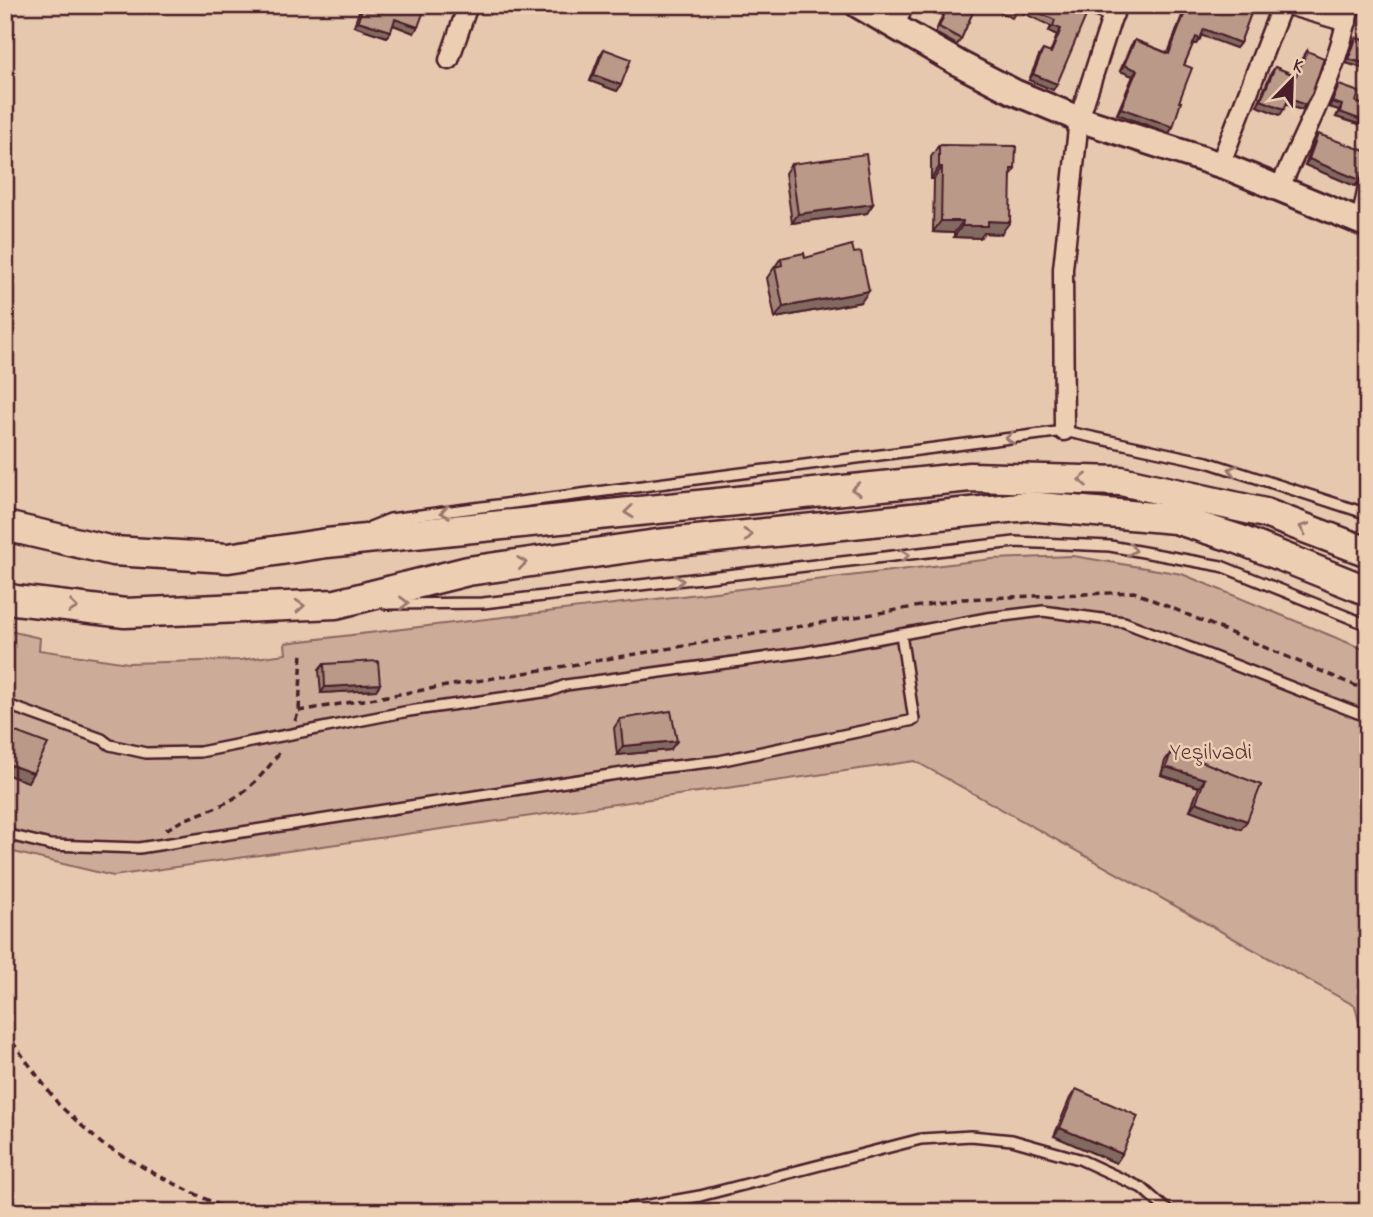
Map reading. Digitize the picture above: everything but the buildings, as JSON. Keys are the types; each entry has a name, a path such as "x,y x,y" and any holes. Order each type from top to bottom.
{"main road":[{"path":"5,526 113,551 228,558 327,543 970,477 1121,481 1265,513 1368,552"},
{"path":"5,597 125,613 336,604 468,571 657,544 1028,506 1175,519 1238,539 1368,590"}],"street":[{"path":"449,60 468,5"},
{"path":"859,5 899,16 1014,92 1079,119 1280,187 1365,224 1368,187"},
{"path":"1063,431 1063,269 1079,119 1115,10 1093,5"},
{"path":"1220,165 1282,5"},
{"path":"1280,187 1330,73 1349,13 1288,5"}],"lane":[{"path":"327,543 390,519 1063,431 1207,462 1368,514"},
{"path":"336,604 483,603 1015,542 1110,546 1221,566 1368,625"},
{"path":"5,704 102,738 110,745 146,753 200,752 409,711 550,691 566,685 806,652 987,618 1043,611 1124,622 1368,717"},
{"path":"5,834 50,845 139,848 649,769 719,761 914,720 901,634"},
{"path":"610,1212 700,1196 921,1139 971,1136 1012,1140 1079,1159 1142,1188 1169,1212"}],"path":[{"path":"139,848 175,824 232,800 269,767 290,734 299,711 302,650"},
{"path":"5,1032 59,1105 102,1144 224,1208 242,1212"}],"green space":[{"name":"Yeşilvadi","path":"1073,556 1182,574 1368,651 1368,1058 1355,1006 915,761 113,876 5,850 5,630 40,638 39,650 128,663 240,660 286,654 285,643 992,559"}]}
